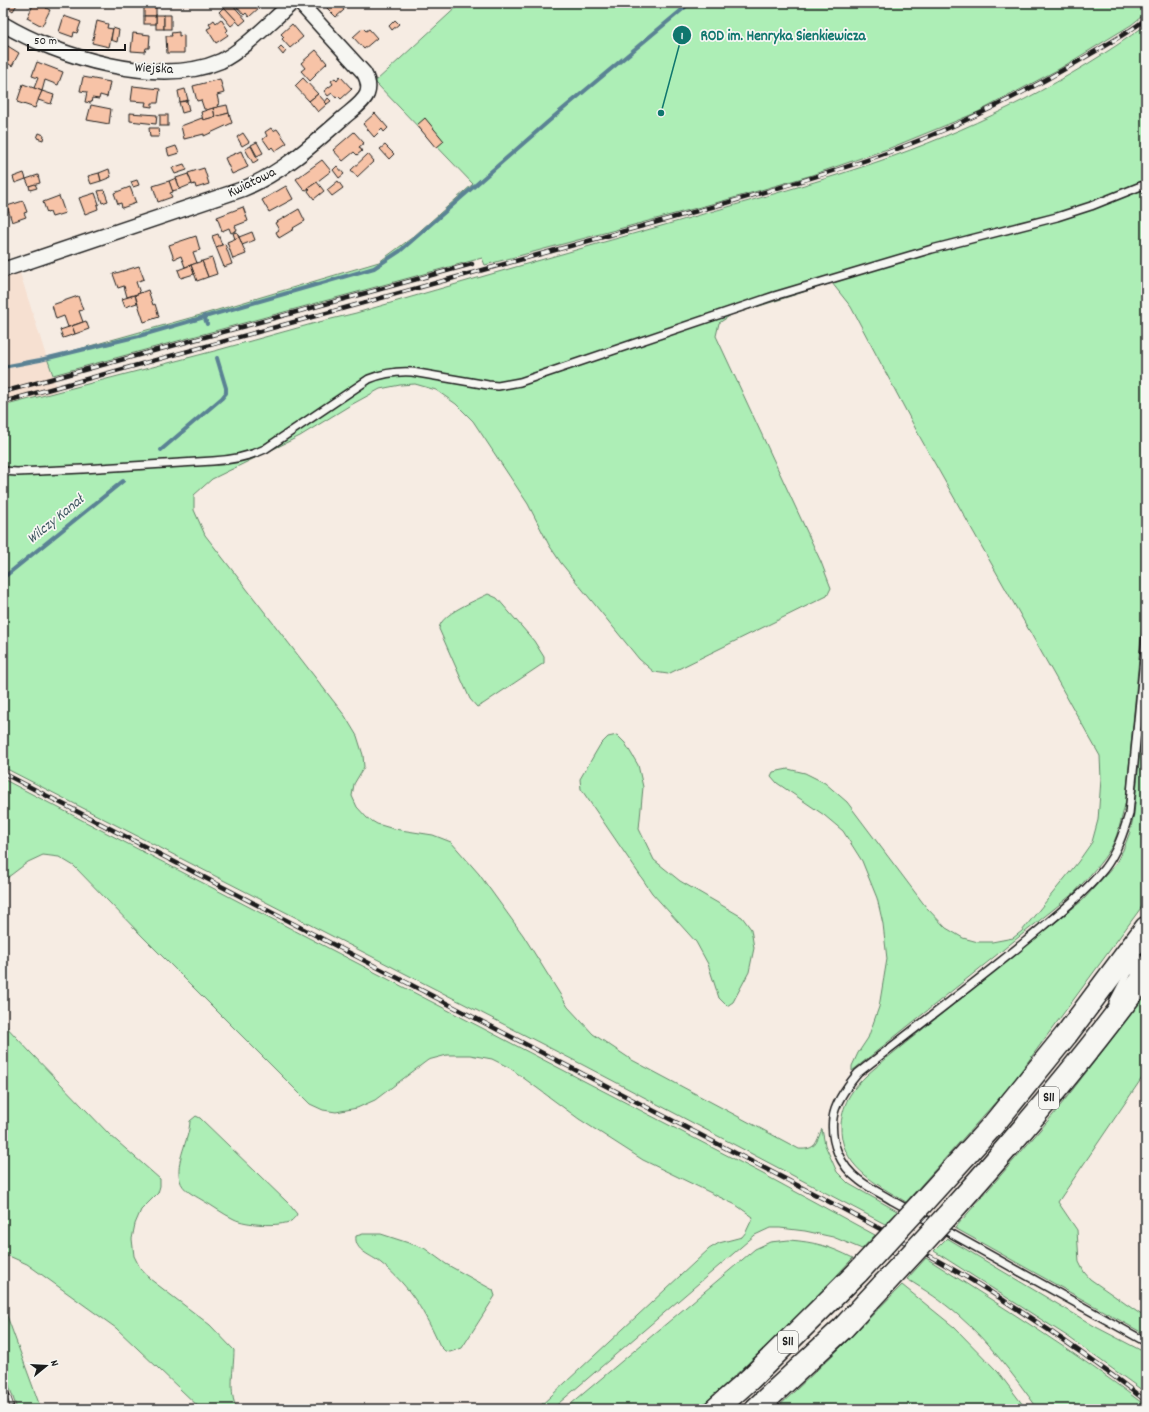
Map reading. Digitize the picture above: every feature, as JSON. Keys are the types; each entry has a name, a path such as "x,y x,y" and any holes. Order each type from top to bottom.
{"highway":[{"name":"S11","path":"716,1409 750,1379 858,1272 922,1203 993,1125 1144,941"},
{"name":"S11","path":"756,1409 843,1328 1001,1156 1086,1053 1136,975"}],"street":[{"name":"Wiejska","path":"3,24 35,41 84,58 131,68 177,71 208,66 234,54 292,3"},
{"name":"Kwiatowa","path":"3,270 243,189 291,163 330,130 365,97 368,83 364,73 300,3"}],"lane":[{"path":"3,471 16,472 83,469 213,461 246,457 265,449 369,379 381,374 401,371 412,372 498,386 520,382 774,296 932,249 1057,217 1091,206 1146,184"},
{"path":"1146,638 1129,814 1123,835 1117,848 1104,868 1082,893 1003,959 858,1073 846,1088 833,1117 833,1134 837,1152 847,1169 859,1181 1146,1342"},
{"path":"1136,975 1144,941"},
{"path":"1110,992 1136,975 1146,957"},
{"path":"1066,1035 1099,1003"}],"shaded area":[{"path":"20,273 57,391 3,406 3,279"}],"green space":[{"path":"461,3 1146,3 1146,13 1131,25 1059,69 978,112 890,148 809,176 730,199 485,265 482,258 53,375 47,358 204,314 379,262 413,237 473,184 376,83 376,81"},
{"path":"1146,25 1146,580 1126,801 1120,824 1112,846 1095,870 1075,892 852,1071 852,1066 858,1053 868,1038 879,1007 887,959 883,924 877,898 862,861 843,831 824,815 777,783 771,776 773,772 788,769 805,773 825,783 847,802 926,907 946,928 963,938 978,942 992,942 1013,938 1022,931 1078,862 1092,842 1098,820 1101,779 1100,756 921,439 851,307 832,283 731,315 719,323 716,336 821,562 831,588 827,596 668,674 654,672 639,659 561,563 549,545 528,504 473,421 456,404 436,390 415,384 380,389 300,436 212,479 194,495 194,510 205,535 345,716 357,736 363,755 364,767 354,784 352,796 357,807 367,818 377,824 394,829 433,835 451,842 479,874 523,935 568,1007 593,1034 632,1060 799,1149 809,1148 815,1145 822,1129 825,1145 837,1172 849,1184 897,1211 885,1224 583,1065 3,767 3,406 356,313 787,190 868,165 960,130 1025,99 1087,64"},
{"path":"488,594 497,598 534,641 544,657 544,663 477,707 470,699 439,629 445,618 459,608"},
{"path":"1146,691 1146,901 1010,1086 906,1202 882,1188 861,1172 846,1151 842,1139 841,1124 843,1113 850,1095 862,1080 887,1058 1083,900 1115,865 1130,832 1134,814"},
{"path":"617,735 625,743 638,765 643,787 639,829 654,860 680,881 742,917 751,929 754,948 749,972 733,1002 727,1006 719,998 708,964 696,942 652,893 581,789 580,779 600,745 608,737"},
{"path":"3,779 763,1174 875,1235 862,1249 833,1237 805,1231 770,1228 755,1235 552,1409 537,1409 709,1249 719,1243 742,1237 753,1217 736,1205 643,1160 579,1119 510,1068 492,1059 470,1055 447,1055 428,1060 375,1100 357,1108 336,1112 323,1110 310,1104 74,866 59,857 43,855 28,862 3,881"},
{"path":"1146,995 1146,1072 1058,1202 1077,1230 1079,1262 1084,1272 1090,1279 1146,1318 1146,1335 955,1228 1053,1115"},
{"path":"3,1023 110,1135 160,1179 158,1193 141,1210 135,1224 132,1239 134,1256 140,1268 150,1279 210,1325 234,1350 232,1388 234,1402 237,1409 201,1409 116,1328 27,1264 9,1256 3,1257"},
{"path":"196,1116 200,1118 288,1203 297,1214 291,1221 271,1225 239,1221 226,1215 183,1187 180,1180 179,1166 190,1121"},
{"path":"363,1234 381,1234 424,1248 446,1264 493,1290 495,1296 462,1348 450,1352 445,1351 440,1346 423,1312 401,1281 381,1263 360,1249 356,1241 356,1236"},
{"path":"947,1238 1096,1327 1146,1353 1146,1393 1067,1336 934,1251"},
{"path":"789,1240 822,1245 853,1258 816,1297 738,1373 698,1409 565,1409 755,1249 770,1242"},
{"path":"926,1258 1093,1367 1146,1406 1146,1409 1038,1409 1001,1360 969,1325 940,1300 907,1279"},
{"path":"902,1285 954,1327 998,1372 1026,1409 776,1409 838,1350"},
{"path":"3,1305 41,1409 17,1409 3,1368"}],"building":[{"path":"3,3 18,3 13,11"},
{"path":"34,3 39,5 39,3 44,3 47,5 46,8 50,10 42,26 27,18"},
{"path":"94,3 107,3 106,6"},
{"path":"231,3 246,20 240,25 224,7"},
{"path":"236,3 257,3 260,7 249,17 246,13 244,15 236,6"},
{"path":"322,3 345,3 341,6 344,10 336,17"},
{"path":"144,7 156,7 156,16 144,16"},
{"path":"224,7 237,21 231,26 219,12"},
{"path":"156,15 164,15 164,29 156,29"},
{"path":"164,15 171,15 171,29 164,29"},
{"path":"64,16 81,22 77,33 74,32 73,37 59,32"},
{"path":"144,16 156,16 156,24 144,24"},
{"path":"221,19 228,30 226,32 228,35 216,43 207,29 211,27 209,24 214,20 216,23"},
{"path":"395,20 399,24 392,30 389,26"},
{"path":"97,21 108,24 107,28 113,29 109,47 92,43"},
{"path":"292,24 303,37 290,48 282,39 284,37 281,34"},
{"path":"113,28 119,30 117,42 111,40"},
{"path":"363,28 366,31 369,29 377,38 364,49 353,37"},
{"path":"179,32 179,36 184,35 184,53 167,53 166,36 172,36 171,33"},
{"path":"133,33 150,35 149,48 146,48 145,52 131,51"},
{"path":"3,43 19,53 12,66 3,60"},
{"path":"281,46 286,51 283,55 278,49"},
{"path":"316,50 327,63 310,81 301,71 305,68 301,63"},
{"path":"37,62 63,72 58,85 45,80 42,91 34,88 38,78 32,76"},
{"path":"340,76 352,89 341,99 338,96 336,98 332,93 328,96 324,91 333,84 331,81 335,78 337,80"},
{"path":"83,77 110,82 107,97 100,95 99,99 92,98 91,103 85,102 87,92 80,91"},
{"path":"303,78 318,94 309,101 295,86"},
{"path":"220,79 224,93 217,95 219,104 217,105 218,107 207,110 204,109 201,100 197,101 193,86"},
{"path":"23,84 42,91 35,108 17,102"},
{"path":"133,86 160,89 158,103 152,103 152,107 145,106 146,102 131,101"},
{"path":"185,89 188,100 180,102 178,91"},
{"path":"42,91 54,95 51,104 38,100"},
{"path":"318,94 327,104 318,112 309,101"},
{"path":"328,98 331,101 327,104 325,102"},
{"path":"187,101 189,111 182,113 179,102"},
{"path":"91,105 111,109 109,124 87,120"},
{"path":"227,105 229,113 215,117 213,108"},
{"path":"213,108 215,117 203,120 201,112"},
{"path":"130,113 157,115 156,124 130,121"},
{"path":"229,113 232,123 204,136 204,134 184,139 181,126 202,118 203,120"},
{"path":"375,113 388,128 384,132 382,129 374,137 363,124"},
{"path":"160,115 168,115 168,126 160,126"},
{"path":"425,118 444,141 436,148 417,125"},
{"path":"149,128 158,128 159,137 150,137"},
{"path":"271,128 273,131 277,129 287,143 275,151 272,147 270,149 263,139 267,136 265,132"},
{"path":"354,132 364,143 359,147 362,151 357,155 354,152 343,161 333,150"},
{"path":"39,133 44,135 43,140 37,138"},
{"path":"243,133 249,142 242,146 237,137"},
{"path":"257,142 263,153 257,156 251,145"},
{"path":"385,145 394,154 389,159 380,149"},
{"path":"176,146 179,153 169,156 167,149"},
{"path":"251,146 258,160 253,163 245,149"},
{"path":"241,151 248,167 232,174 225,158"},
{"path":"368,154 374,161 357,177 351,170"},
{"path":"322,160 331,171 305,191 296,179"},
{"path":"184,164 187,170 175,174 172,168"},
{"path":"337,166 344,174 339,178 333,170"},
{"path":"204,168 209,184 196,188 195,184 192,185 188,173"},
{"path":"109,169 111,177 101,181 99,173"},
{"path":"24,173 26,179 15,183 13,177"},
{"path":"99,173 101,181 91,184 88,176"},
{"path":"188,174 192,184 180,189 176,178"},
{"path":"38,175 40,183 29,186 26,179"},
{"path":"176,178 180,189 172,191 169,181"},
{"path":"137,180 139,185 133,187 131,182"},
{"path":"169,181 173,192 170,193 172,197 158,202 153,186"},
{"path":"338,181 343,188 332,196 327,190"},
{"path":"317,182 324,191 314,199 308,191 310,190 308,188"},
{"path":"35,184 37,188 30,190 29,186"},
{"path":"286,186 293,199 269,212 262,200"},
{"path":"130,187 136,203 122,208 121,203 118,204 114,193"},
{"path":"104,190 108,201 102,203 98,191"},
{"path":"95,193 99,204 97,205 98,209 85,214 79,198"},
{"path":"59,196 65,213 52,217 50,212 47,213 43,202"},
{"path":"23,201 27,212 24,213 26,217 12,222 7,206"},
{"path":"243,207 248,221 235,226 237,230 231,233 229,228 222,231 217,217"},
{"path":"299,209 305,221 279,238 276,232 279,230 275,223"},
{"path":"237,232 239,237 235,239 233,233"},
{"path":"252,232 255,240 242,245 239,237"},
{"path":"218,234 222,245 216,247 212,236"},
{"path":"196,236 200,250 193,252 197,263 185,267 181,256 174,259 169,245"},
{"path":"239,237 246,254 233,259 227,242"},
{"path":"225,244 232,264 224,267 216,247"},
{"path":"212,258 217,274 208,277 202,261"},
{"path":"202,261 208,277 197,281 191,265"},
{"path":"191,265 194,274 181,278 178,270"},
{"path":"139,266 144,279 136,282 140,293 127,297 124,286 118,288 113,274"},
{"path":"148,290 153,305 155,304 159,317 144,322 135,295"},
{"path":"135,295 137,303 125,307 122,299"},
{"path":"78,296 83,310 79,311 83,322 68,327 64,316 56,319 52,305"},
{"path":"86,321 89,329 75,334 72,326"},
{"path":"72,326 75,334 63,338 60,330"}],"waterway":[{"path":"3,367 40,360 139,336 374,268 400,251 557,114 690,3"},
{"path":"204,316 207,324"},
{"path":"161,450 226,393 226,388 217,358"},
{"name":"Wilczy Kanał","path":"3,578 123,481"}],"railway":[{"path":"3,402 730,202 852,165 916,142 963,122 1054,75 1112,42 1146,19"},
{"path":"3,392 472,264"},
{"path":"3,773 845,1210 909,1245 973,1281 1018,1309 1083,1354 1146,1401"},
{"path":"3,1380 13,1409"}],"place":[{"name":"ROD im. Henryka Sienkiewicza","path":"661,113"}]}
